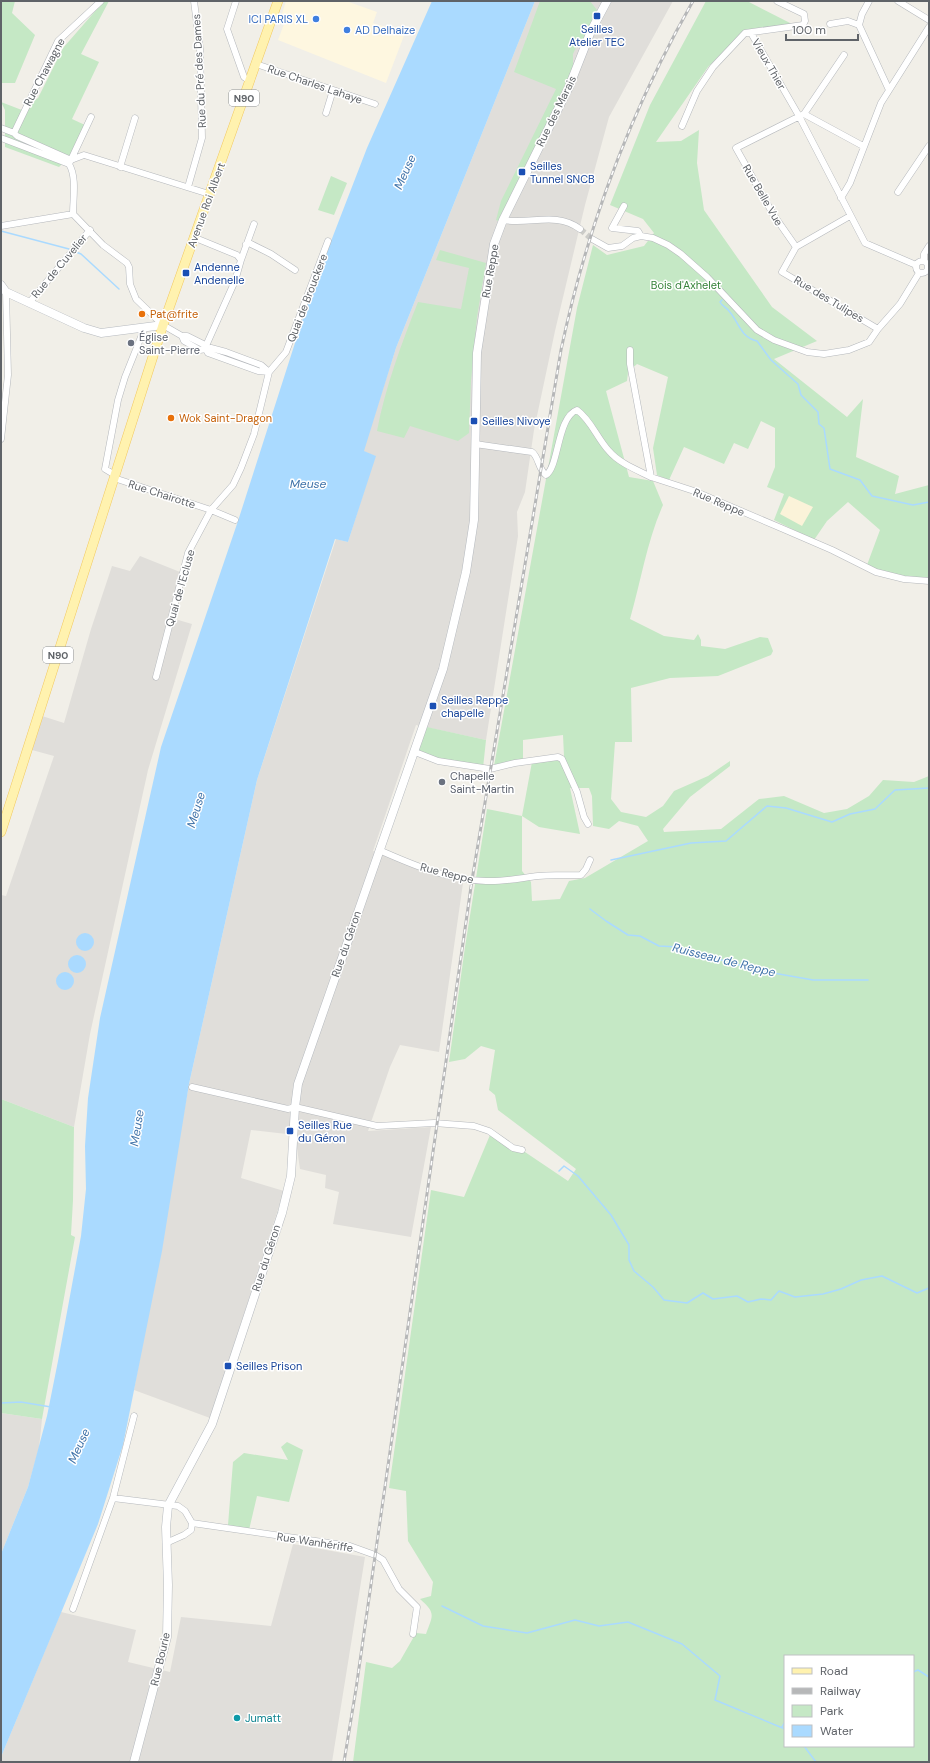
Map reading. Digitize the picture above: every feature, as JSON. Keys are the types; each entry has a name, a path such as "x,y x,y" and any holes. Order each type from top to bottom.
{"main road":[{"name":"Avenue Roi Albert","path":"114,477 193,237 278,1"},
{"name":"Rue des Marais","path":"503,220 569,87 591,31 607,1"},
{"name":"Rue Reppe","path":"379,850 443,669 466,572 474,520 478,353 494,244 503,220"},
{"path":"3,290 84,328 101,333 163,325"},
{"name":"N90","path":"1,832 114,477"},
{"name":"Rue du Géron","path":"168,1506 212,1424 287,1192 291,1176 295,1107 298,1084 379,850"},
{"name":"Rue Bourie","path":"134,1762 167,1637 168,1585 166,1527 168,1506"}],"street":[{"name":"Rue Chawagne","path":"14,133 58,41 101,1"},
{"name":"Rue du Pré des Dames","path":"188,187 202,138 201,76 194,1"},
{"path":"236,1 227,29 244,77 250,81"},
{"name":"Vieux Thier","path":"777,1 804,14 805,21 803,25 751,33 801,115 841,198 865,243 916,265"},
{"path":"869,1 862,14 859,25 889,90"},
{"path":"898,1 929,20"},
{"path":"830,24 848,21 859,25"},
{"path":"841,198 850,183 863,146 881,103 929,27"},
{"path":"682,126 698,91 713,67 745,33 751,33"},
{"path":"844,55 801,115 863,146"},
{"name":"Rue Charles Lahaye","path":"256,64 375,104"},
{"path":"326,113 333,90"},
{"name":"Rue Belle Vue","path":"796,247 773,214 736,148 801,115"},
{"path":"72,214 73,180 70,162 91,117"},
{"path":"120,167 135,118"},
{"path":"1,128 14,133 17,136 70,162"},
{"path":"1,138 70,162 84,155 209,194"},
{"path":"898,192 929,146"},
{"path":"624,206 612,228 638,231 641,236"},
{"path":"1,226 72,214"},
{"path":"72,214 90,230 103,245 126,263 129,267 130,284 136,299 163,325 182,336 188,336 203,344 208,353 258,371 269,372"},
{"path":"796,247 850,216"},
{"path":"503,220 562,220 572,223 580,229"},
{"path":"205,348 235,281 246,244 254,224"},
{"name":"Rue de Cuvelier","path":"28,303 90,230"},
{"path":"592,239 608,248 622,246 633,238 641,236 653,238 680,254 707,277 758,330 774,340 807,352 824,354 857,348 870,342 878,329 900,304 919,273"},
{"path":"193,237 237,255 241,260"},
{"name":"Quai de Brouckere","path":"269,372 286,352 328,241"},
{"path":"246,244 249,243 271,254 295,270"},
{"path":"919,273 926,273 928,270 927,263 924,261 924,254 929,246"},
{"name":"Rue des Tulipes","path":"796,247 782,272 878,329"},
{"path":"919,273 916,271 916,265 919,261 924,261"},
{"path":"1,439 8,375 3,290"},
{"path":"114,477 105,469 109,443 125,377 145,327"},
{"path":"630,350 630,364 651,477"},
{"name":"Quai de l'Ecluse","path":"156,677 188,553 210,510 233,485 241,468 254,434 269,372"},
{"name":"Rue Reppe","path":"475,444 532,452 536,455 543,473 546,475 548,474 552,465 566,422 572,412 577,410 589,422 609,452 616,458 651,477 694,491 782,528 832,550 876,572 904,579 929,581"},
{"name":"Rue Chairotte","path":"114,477 235,520"},
{"path":"414,752 438,761 490,769 515,763 558,757 562,759 577,792 584,817 588,824"},
{"name":"Rue Reppe","path":"379,850 426,870 486,881 502,881 539,876 581,875 586,869 590,860"},
{"path":"192,1087 288,1109 295,1107 377,1126 434,1123 474,1126 489,1131 513,1148 522,1150"},
{"path":"73,1608 113,1498 134,1416"},
{"path":"113,1498 168,1506 178,1506 185,1511 192,1523 191,1530 184,1535 166,1543"},
{"name":"Rue Wanhériffe","path":"192,1523 350,1546 375,1555 383,1560 399,1589 417,1607 413,1634"}],"shaded area":[{"path":"286,1 346,1 377,12 373,23 405,33 386,83 278,40 287,16 282,14"},
{"path":"535,1 673,1 609,117 585,205 555,331 534,430 525,492 517,512 518,536 486,740 416,725 373,851 425,872 463,883 439,1052 400,1045 390,1067 368,1131 431,1127 411,1237 333,1224 339,1192 325,1188 326,1175 300,1169 295,1135 251,1130 241,1178 284,1191 210,1418 134,1390 189,1084 257,780 336,539 348,542 375,456 363,451 396,348"},
{"path":"140,556 180,572 168,617 192,624 148,770 90,1034 74,1127 1,1099 1,895 6,896 54,756 32,750 42,716 64,723 91,629 112,566 130,571"},
{"path":"1,1413 42,1419 39,1448 28,1487 1,1554"},
{"path":"293,1544 365,1557 332,1762 1,1762 1,1757 61,1612 136,1630 128,1662 170,1672 181,1617 271,1626"}],"green space":[{"path":"1,1 15,1 12,13 35,35 15,83 1,83"},
{"path":"104,1 109,1 81,54 99,62 72,119 85,125 70,156 59,167 5,147 5,110 1,102 27,112 31,103 38,98 63,48"},
{"path":"540,1 590,1 597,10 583,42 579,41 573,54 573,67 562,92 498,221 496,220 501,201 556,89 514,72"},
{"name":"Bois d'Axhelet","path":"706,1 747,1 792,24 744,30 723,55 721,54 708,67 656,142 681,141 699,130 697,163 704,210 772,307 817,341 774,359 847,417 863,399 856,457 899,476 895,494 929,485 929,579 889,574 867,565 880,530 848,502 827,521 814,540 774,520 784,494 767,487 775,467 775,428 761,421 748,449 734,443 724,464 684,447 669,480 657,475 653,448 668,377 637,364 628,372 627,381 606,391 629,477 653,481 663,505 648,547 630,619 664,636 694,640 698,634 701,640 701,646 725,649 760,637 768,638 773,651 771,655 718,676 670,678 631,688 632,742 615,742 611,799 621,812 646,817 663,806 674,791 708,776 730,761 730,766 690,797 663,829 664,832 721,829 759,799 784,796 824,813 847,809 869,796 883,780 914,782 929,776 929,1762 353,1762 366,1662 392,1668 400,1661 416,1633 426,1634 432,1615 429,1608 420,1599 431,1596 433,1582 408,1541 406,1491 389,1488 431,1190 464,1197 490,1135 522,1150 568,1181 576,1169 498,1110 495,1095 489,1090 495,1050 481,1046 465,1059 449,1062 465,947 487,809 522,816 532,762 564,756 563,735 523,740 523,759 494,766 577,308 593,245 607,255 644,246 654,233 643,219 610,205 650,105","holes":["570,788 589,788 592,796 593,826 609,829 619,821 638,826 648,841 585,878 569,881 560,899 532,901 531,882 522,871 522,816 539,827 580,834"]},
{"path":"331,176 347,183 334,215 318,210"},
{"path":"440,250 486,263 477,317 471,381 469,433 458,441 410,426 404,438 377,431 394,365 418,302 461,309 469,268 436,260"},
{"path":"427,727 486,740 483,768 417,753"},
{"path":"1,1099 74,1127 71,1235 75,1237 42,1419 1,1413"},
{"path":"287,1442 303,1450 289,1502 257,1496 249,1530 228,1525 233,1462 244,1453 288,1460 281,1447"}],"sand":[{"path":"789,496 813,507 802,526 780,514"}],"water":[{"name":"Meuse","path":"432,1 535,1 396,348 364,451 376,456 348,542 335,539 257,780 189,1084 162,1251 123,1445 98,1524 1,1757 1,1554 28,1487 47,1416 58,1361 81,1236 86,1189 85,1146 88,1098 100,1018 161,747 238,521 311,293 367,148"},
{"path":"85,933 91,936 94,942 91,948 85,951 79,948 76,942 79,936"},
{"path":"77,955 83,958 86,964 83,970 77,973 71,970 68,964 71,958"},
{"path":"65,972 71,975 74,981 71,987 65,990 59,987 56,981 59,975"}],"waterway":[{"path":"1,231 69,249"},
{"path":"76,252 81,254 119,289"},
{"path":"722,300 720,302 732,315 743,333 751,339 757,341 771,360 798,384 801,395 818,412 819,424 824,428 830,469 860,480 872,496 913,505 929,502"},
{"path":"227,356 246,363"},
{"path":"611,860 691,843 726,841 767,806 786,808 832,822 850,814 875,809 895,790 929,788"},
{"name":"Ruisseau de Reppe","path":"590,909 628,935 640,936 659,946 679,947 696,956 711,957 757,970 813,980 868,980"},
{"path":"559,1171 564,1166 578,1176 611,1215 629,1245 629,1260 634,1271 653,1287 664,1300 687,1303 703,1293 713,1299 737,1296 748,1302 761,1299 771,1300 779,1291 795,1297 823,1294 841,1289 861,1280 882,1276 917,1293 929,1288"},
{"path":"1,1403 21,1402 51,1407"},
{"path":"442,1606 483,1626 527,1633 575,1620 599,1626 628,1622 682,1644 720,1676 715,1700 784,1729"},
{"path":"914,1672 918,1670 929,1677"},
{"path":"805,1747 816,1762"}],"tunnel":[{"path":"580,229 592,239"}],"railway":[{"path":"344,1762 356,1689 472,880 561,350 584,259 614,170 650,84 693,1"}],"place":[{"name":"Seilles Atelier TEC","path":"597,16"},
{"name":"ICI PARIS XL","path":"316,19"},
{"name":"AD Delhaize","path":"347,30"},
{"name":"Seilles Tunnel SNCB","path":"522,172"},
{"name":"Andenne Andenelle","path":"186,273"},
{"name":"Pat@frite","path":"142,314"},
{"name":"Église Saint-Pierre","path":"131,343"},
{"name":"Wok Saint-Dragon","path":"171,418"},
{"name":"Seilles Nivoye","path":"474,421"},
{"name":"Seilles Reppe chapelle","path":"433,706"},
{"name":"Chapelle Saint-Martin","path":"442,782"},
{"name":"Seilles Rue du Géron","path":"290,1131"},
{"name":"Seilles Prison","path":"228,1366"},
{"name":"Jumatt","path":"237,1718"}]}
